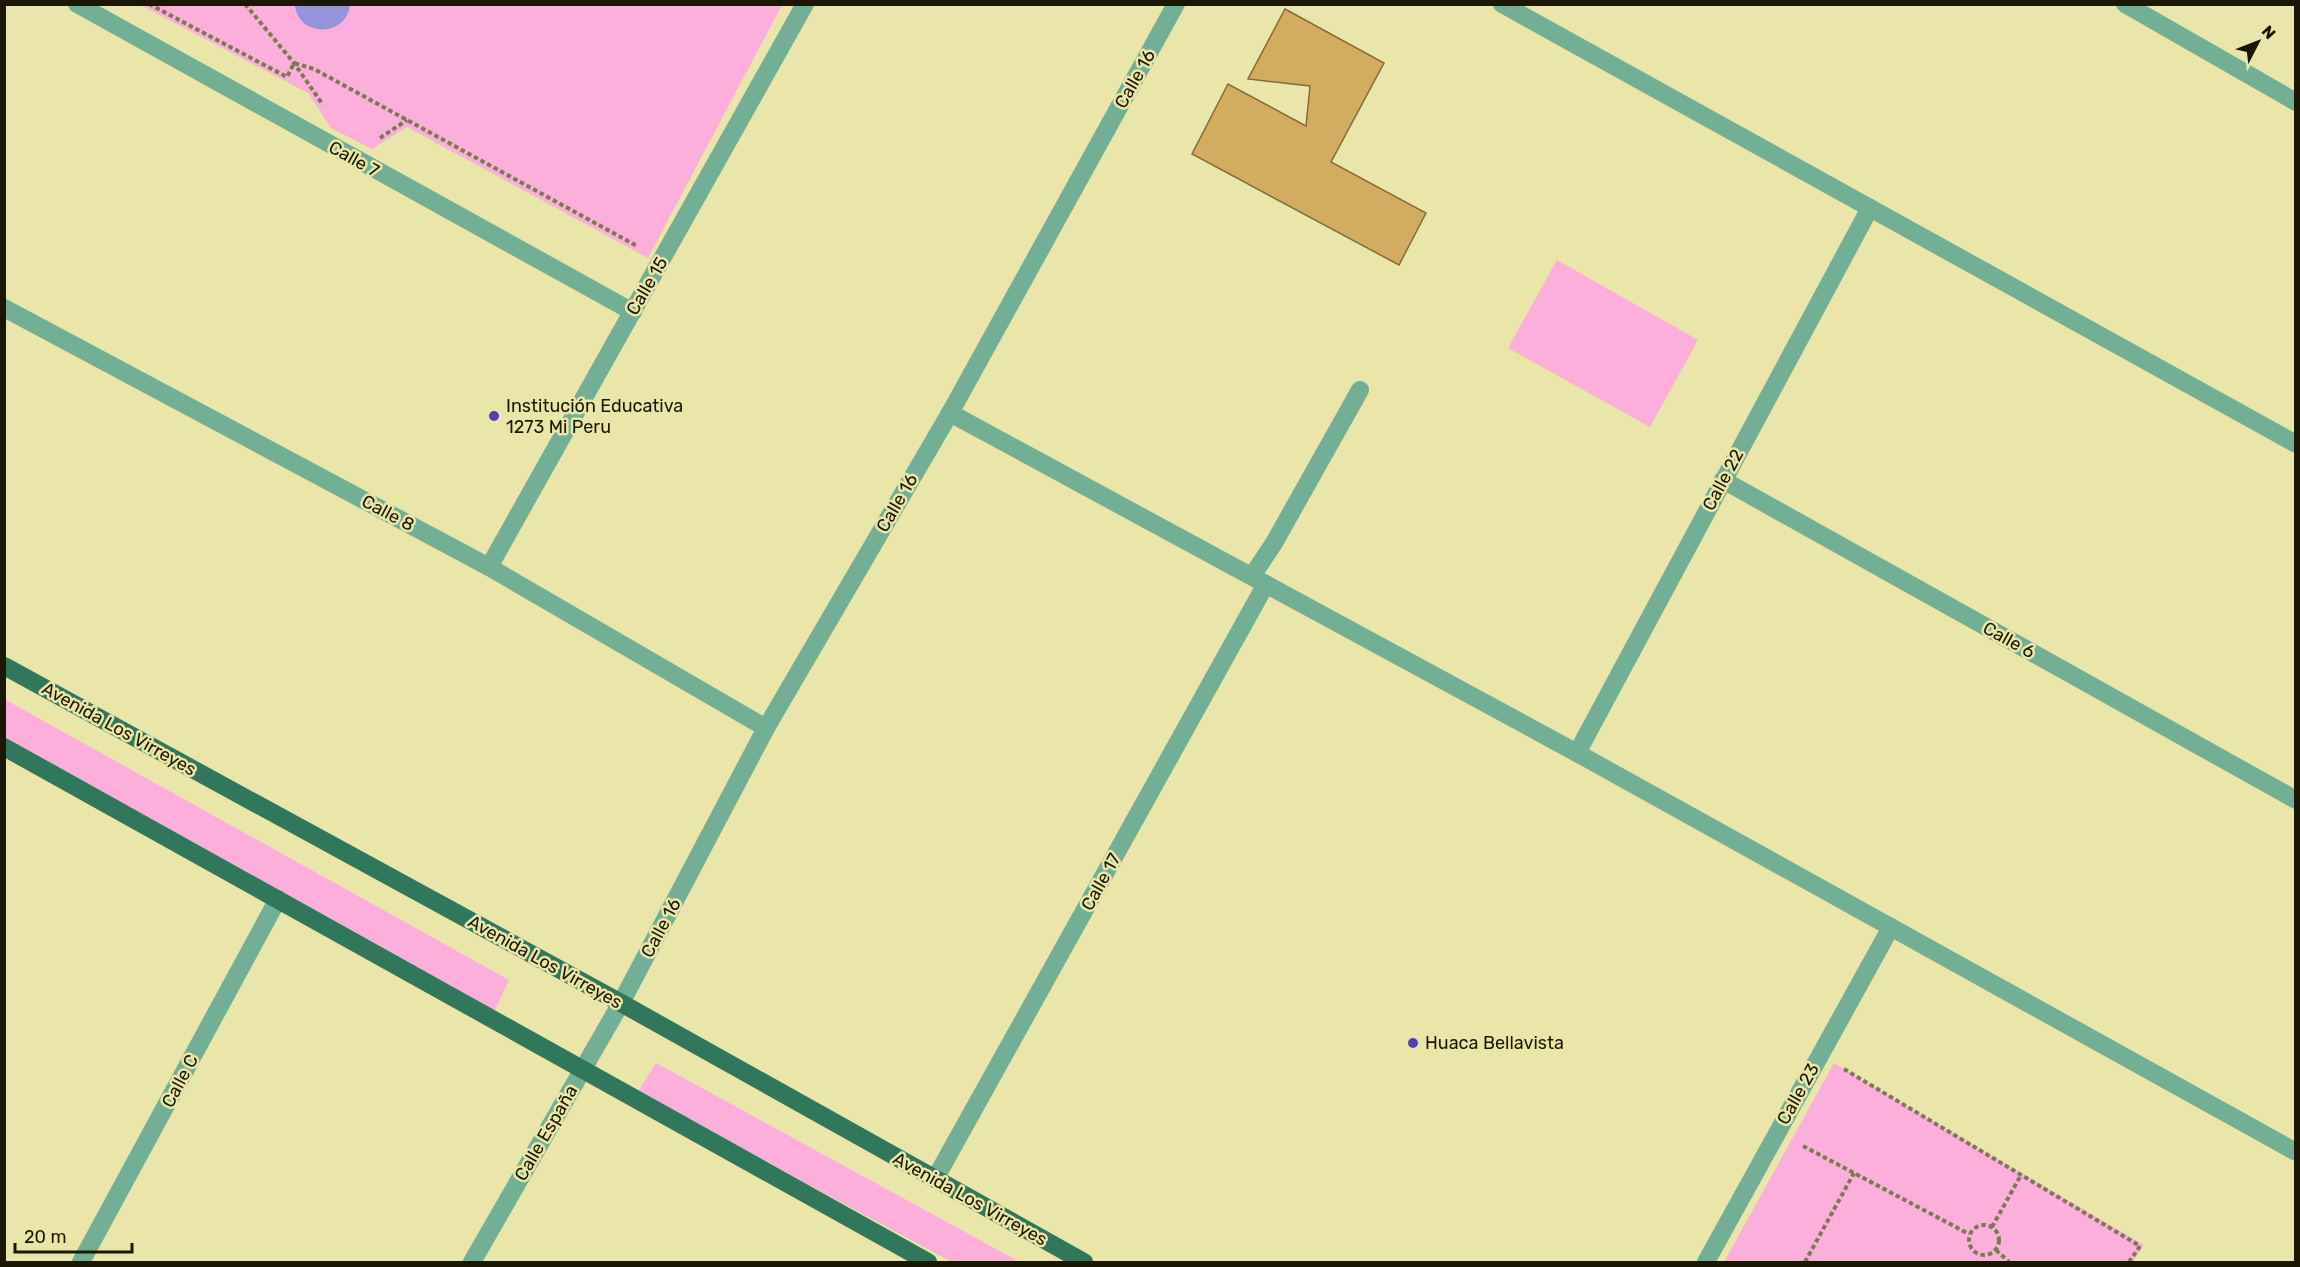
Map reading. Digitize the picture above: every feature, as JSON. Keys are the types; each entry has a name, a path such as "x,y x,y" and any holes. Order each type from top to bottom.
{"main road":[{"name":"Avenida Los Virreyes","path":"4,666 621,1004 1084,1263"},
{"path":"4,747 928,1263"}],"street":[{"name":"Calle 7","path":"76,4 633,312"},
{"name":"Calle 15","path":"489,567 805,4"},
{"name":"Calle 16","path":"621,1004 766,728 950,413 1176,4"},
{"path":"2125,4 2294,99"},
{"path":"1512,7 2295,444"},
{"name":"Calle 22","path":"1577,753 1870,208"},
{"name":"Calle 8","path":"4,308 489,567 766,728"},
{"name":"Calle 17","path":"935,1179 1259,580 1274,543 1360,390"},
{"path":"950,413 1577,753 2295,1152"},
{"name":"Calle 6","path":"1724,480 2295,801"},
{"name":"Calle C","path":"81,1263 278,899"},
{"name":"Calle 23","path":"1706,1263 1891,927"},
{"name":"Calle España","path":"472,1263 621,1004"}],"path":[{"path":"149,4 286,77 294,63"},
{"path":"245,4 294,63 330,114"},
{"path":"294,63 314,69 642,249"},
{"path":"371,144 407,120"},
{"path":"1839,1066 2140,1246 2129,1263"},
{"path":"1777,1132 1969,1234"},
{"path":"1805,1263 1854,1173"},
{"path":"1992,1227 2021,1175"},
{"path":"1983,1224 1992,1227 1998,1233 1999,1242 1996,1250 1987,1256 1975,1254 1969,1246 1969,1234 1974,1228 1983,1224"},
{"path":"1996,1250 2009,1263"}],"shaded area":[{"path":"295,4 350,5 347,16 341,23 332,28 323,29 313,28 304,23 298,16"},
{"path":"140,5 782,5 648,258 407,127 372,149 331,128 308,93"},
{"path":"1557,260 1698,340 1650,427 1508,348"},
{"path":"4,699 509,980 494,1012 5,742"},
{"path":"656,1063 1020,1262 952,1262 637,1093"},
{"path":"1834,1063 2144,1245 2132,1262 1724,1262"}],"building":[{"path":"1285,9 1384,63 1331,162 1426,213 1399,265 1192,154 1228,84 1306,126 1310,86 1248,79"}],"place":[{"name":"Institución Educativa 1273 Mi Peru","path":"494,416"},
{"name":"Huaca Bellavista","path":"1413,1043"}]}
